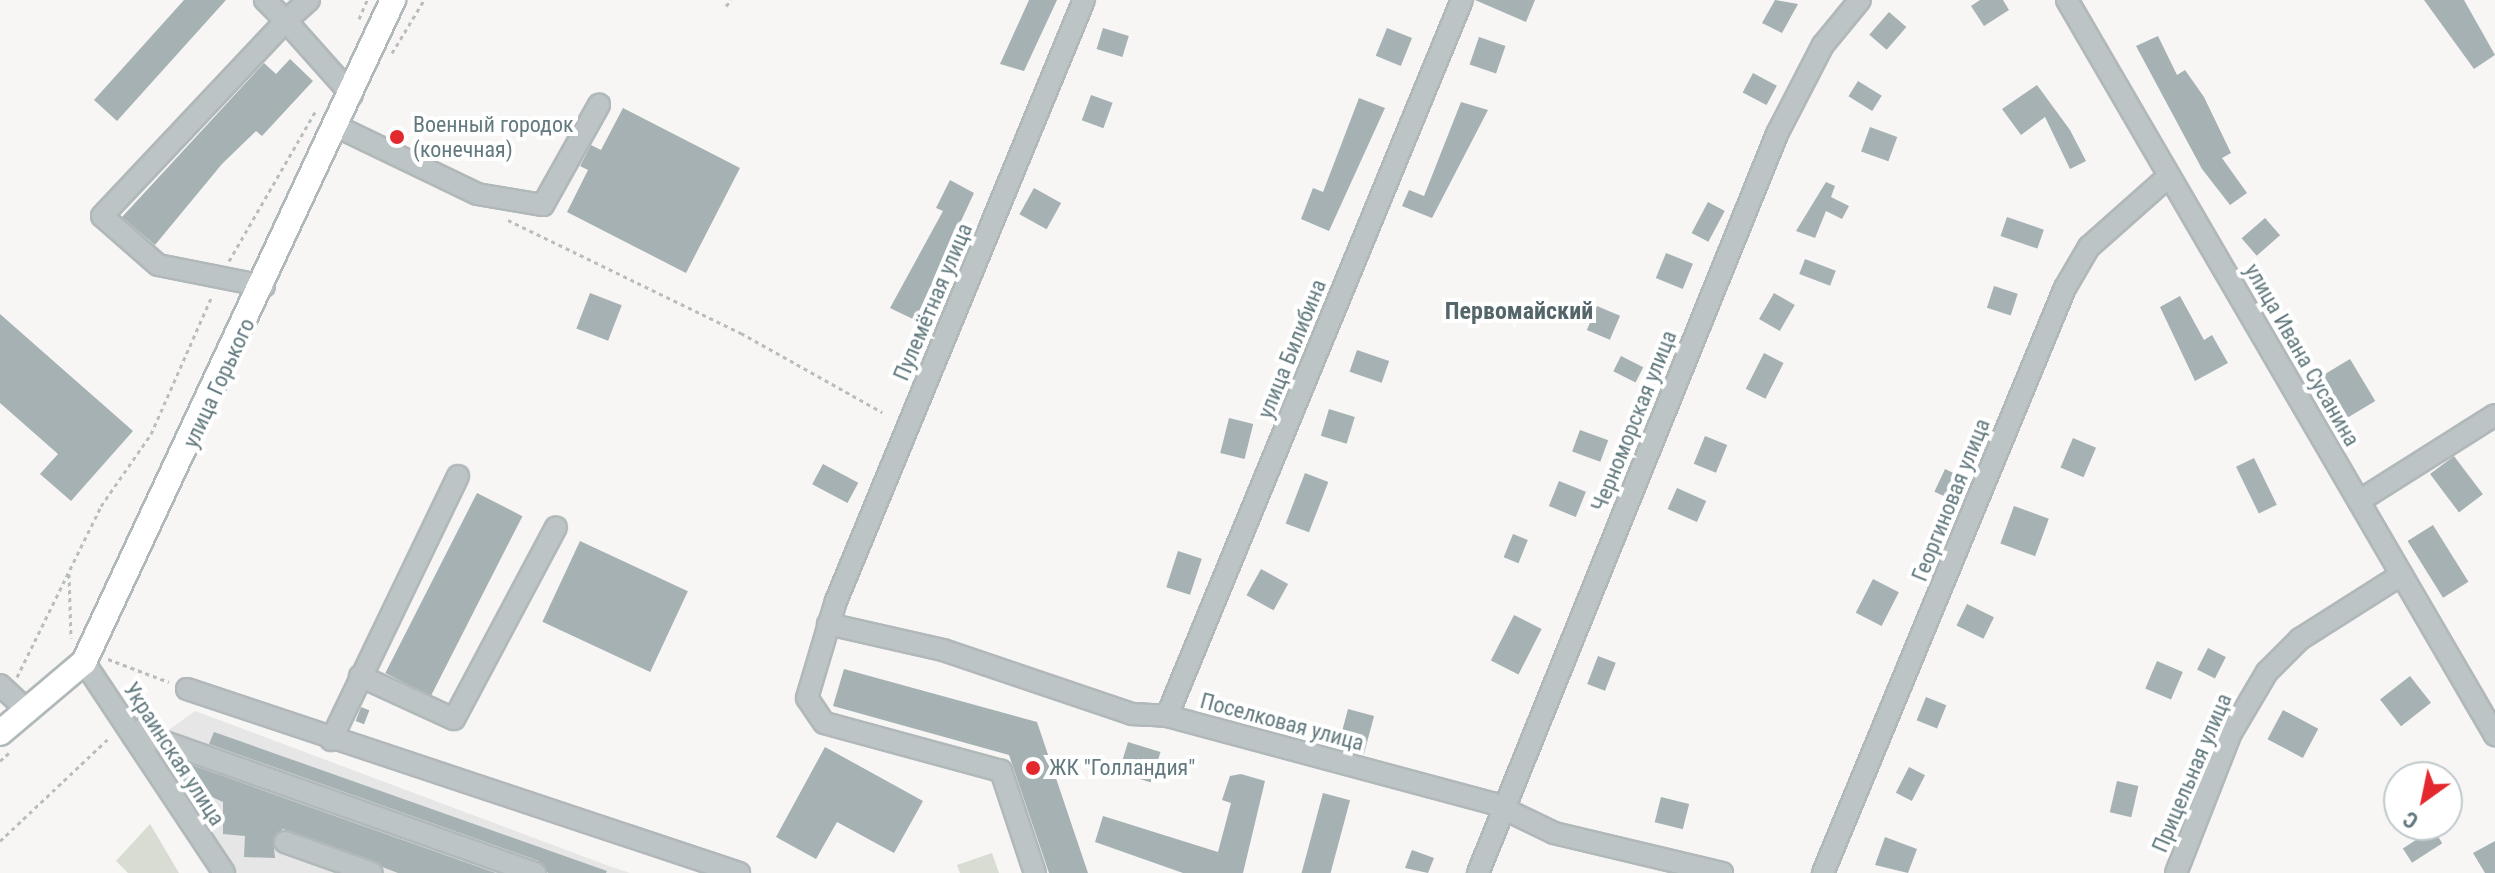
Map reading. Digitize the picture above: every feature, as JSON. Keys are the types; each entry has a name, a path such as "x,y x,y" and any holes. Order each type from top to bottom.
{"main road":[{"name":"улица Горького","path":"0,733 12,696 81,651 264,286 393,0"}],"street":[{"path":"265,0 352,95"},
{"path":"264,286 158,265 102,216 309,0"},
{"name":"Пулемётная улица","path":"1035,873 1001,771 824,723 812,713 807,698 828,624 1084,0"},
{"name":"улица Билибина","path":"1167,716 1462,0"},
{"name":"Черноморская улица","path":"1478,873 1777,134 1823,45 1860,0"},
{"name":"улица Ивана Сусанина","path":"2067,0 2495,735"},
{"path":"338,127 477,194 543,205 599,105"},
{"name":"Георгиновая улица","path":"1823,873 2065,288 2089,247 2169,176"},
{"path":"2359,501 2495,415"},
{"path":"331,740 458,476"},
{"path":"360,676 454,719 556,527"},
{"name":"Прицельная улица","path":"2176,873 2231,733 2267,672 2300,639 2401,575"},
{"name":"Поселковая улица","path":"828,624 943,650 1132,714 1167,716 1505,809 1554,833 1722,873"},
{"name":"Украинская улица","path":"81,651 136,729 224,873"},
{"path":"187,689 331,740 739,873"},
{"path":"136,729 159,740 535,873"},
{"path":"285,842 332,865 372,873"}],"path":[{"path":"396,55 424,0"},
{"path":"726,6 731,0"},
{"path":"12,696 111,489 151,434 262,194 295,150 335,75"},
{"path":"477,194 495,213 741,333 882,412"},
{"path":"69,573 81,651 187,689"},
{"path":"0,841 73,765 136,729"}],"shaded area":[{"path":"195,711 630,873 235,873 148,745"},
{"path":"150,824 179,873 128,873 116,861"},
{"path":"992,853 999,873 960,873 957,865"}],"building":[{"path":"184,0 226,0 117,121 94,100"},
{"path":"1029,0 1057,0 1024,71 1000,64"},
{"path":"1475,0 1535,0 1526,22"},
{"path":"1775,0 1798,4 1782,33 1762,23"},
{"path":"1980,0 2003,0 2009,10 1984,26 1971,6"},
{"path":"2424,0 2464,0 2495,55 2474,69"},
{"path":"1889,12 1906,27 1887,50 1869,35"},
{"path":"1103,28 1129,36 1122,57 1097,49"},
{"path":"1387,28 1412,38 1401,66 1376,56"},
{"path":"2158,36 2177,75 2185,70 2204,97 2231,153 2222,158 2247,193 2230,205 2202,169 2136,46"},
{"path":"1479,37 1505,46 1496,74 1470,64"},
{"path":"290,59 313,81 262,136 256,131 222,164 155,245 122,217 264,63 276,74"},
{"path":"1753,73 1777,86 1767,105 1743,92"},
{"path":"1858,81 1882,96 1872,111 1848,96"},
{"path":"2037,85 2070,130 2086,161 2070,169 2045,117 2021,135 2002,109"},
{"path":"1091,95 1113,103 1103,128 1082,120"},
{"path":"1359,98 1385,108 1329,231 1301,219 1313,188 1323,192"},
{"path":"1461,102 1488,110 1432,218 1402,206 1409,190 1424,196"},
{"path":"623,108 740,168 686,273 567,212 588,170 580,166 591,145 601,150"},
{"path":"1870,127 1897,137 1888,161 1861,151"},
{"path":"950,180 974,193 915,320 890,308 943,211 936,208"},
{"path":"1826,182 1835,186 1831,197 1849,206 1842,219 1826,211 1815,238 1796,231"},
{"path":"1034,188 1061,203 1047,229 1019,214"},
{"path":"1708,202 1725,211 1708,242 1692,233"},
{"path":"2007,217 2044,230 2037,249 2000,236"},
{"path":"2265,218 2280,235 2257,256 2242,238"},
{"path":"1666,253 1693,264 1683,289 1656,278"},
{"path":"1805,259 1836,271 1830,286 1799,274"},
{"path":"1994,286 2018,294 2011,316 1987,308"},
{"path":"590,293 622,305 608,341 576,328"},
{"path":"1774,293 1795,305 1780,331 1759,319"},
{"path":"2180,296 2204,340 2212,335 2228,363 2195,381 2160,307"},
{"path":"1597,306 1620,316 1610,340 1587,330"},
{"path":"0,314 133,431 71,501 40,474 58,454 0,403"},
{"path":"1357,350 1389,361 1382,383 1350,372"},
{"path":"1764,353 1784,363 1765,399 1746,389"},
{"path":"1621,356 1643,367 1636,382 1613,371"},
{"path":"2350,359 2375,401 2348,417 2323,375"},
{"path":"1329,409 1355,417 1347,444 1321,436"},
{"path":"1229,418 1253,424 1245,459 1220,453"},
{"path":"1580,430 1608,440 1600,462 1572,452"},
{"path":"1705,436 1727,445 1716,473 1694,464"},
{"path":"2073,438 2096,448 2084,477 2060,467"},
{"path":"2454,456 2483,494 2459,512 2430,474"},
{"path":"2254,458 2277,505 2259,514 2236,467"},
{"path":"823,464 858,483 848,503 812,484"},
{"path":"1945,469 1960,476 1950,499 1934,492"},
{"path":"1305,473 1328,482 1309,532 1286,523"},
{"path":"1559,481 1586,492 1576,517 1549,506"},
{"path":"1677,488 1706,501 1697,522 1668,509"},
{"path":"477,493 522,516 431,696 385,673"},
{"path":"2014,506 2049,519 2035,556 2000,544"},
{"path":"2433,525 2469,582 2443,598 2408,541"},
{"path":"1513,534 1528,540 1518,563 1504,557"},
{"path":"580,541 688,591 650,672 542,622"},
{"path":"1178,551 1202,559 1190,595 1166,587"},
{"path":"1261,569 1288,584 1274,610 1246,595"},
{"path":"1873,579 1899,592 1882,626 1856,613"},
{"path":"1967,604 1994,617 1983,639 1956,626"},
{"path":"1514,615 1542,629 1518,675 1491,660"},
{"path":"2208,648 2226,657 2215,678 2197,669"},
{"path":"1598,656 1616,663 1605,691 1587,684"},
{"path":"2157,661 2183,672 2171,700 2145,689"},
{"name":"ЖК \"Голландия\"","path":"844,669 1037,722 1088,873 1049,873 1009,755 833,706"},
{"path":"2410,676 2431,703 2401,726 2380,699"},
{"path":"1926,697 1946,705 1937,728 1917,720"},
{"path":"361,707 369,710 364,724 356,721"},
{"path":"1348,709 1374,716 1364,755 1338,748"},
{"path":"2283,710 2318,729 2303,758 2268,739"},
{"path":"214,732 607,871 548,873 539,861 209,744"},
{"path":"1128,742 1161,752 1151,783 1119,773"},
{"path":"825,747 923,801 894,853 837,822 816,859 776,837"},
{"path":"186,763 496,873 398,873 283,829 273,838 275,858 244,857 245,836 223,834 223,802 179,782"},
{"path":"1909,767 1925,775 1912,801 1896,793"},
{"path":"1241,774 1265,781 1243,873 1183,873 1095,842 1103,816 1218,852 1231,803 1222,800 1230,776"},
{"path":"2117,781 2138,786 2131,817 2110,812"},
{"path":"1323,793 1350,800 1331,873 1302,873"},
{"path":"1661,797 1689,804 1683,829 1655,822"},
{"path":"1885,837 1917,849 1908,873 1875,865"},
{"path":"2415,841 2441,841 2442,843 2412,863 2403,849"},
{"path":"2495,841 2495,873 2485,873 2473,853"},
{"path":"1412,850 1434,858 1428,873 1405,868"}],"place":[{"name":"Военный городок (конечная)","path":"397,137"},
{"name":"ЖК \"Голландия\"","path":"1033,768"}],"district":[{"name":"Первомайский","path":"1519,312"}]}
